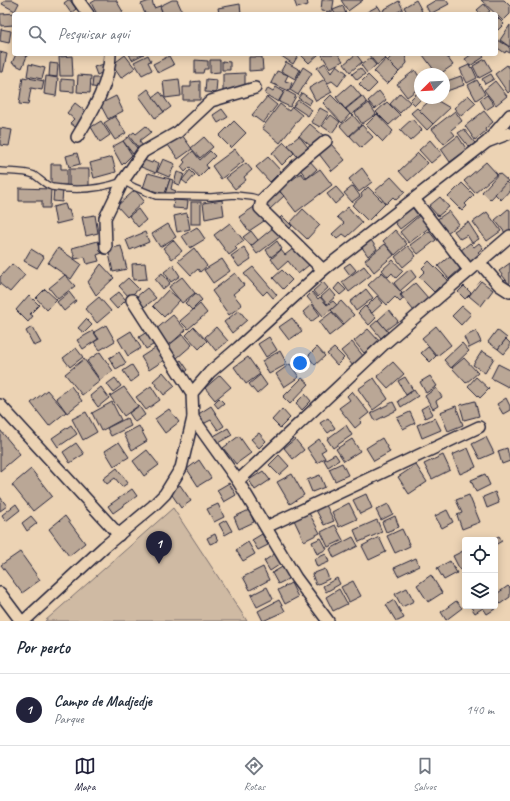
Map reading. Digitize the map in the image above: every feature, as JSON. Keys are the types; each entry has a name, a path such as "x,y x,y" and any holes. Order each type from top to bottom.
{"street":[{"path":"78,0 87,12"},
{"path":"77,137 97,104 110,68 110,56"},
{"path":"106,248 105,218 123,181 143,152 178,132 211,101 255,88"},
{"path":"192,393 210,372 323,270 488,141 510,115"},
{"path":"488,141 510,133"},
{"path":"323,270 260,208 262,200 298,164 326,141"},
{"path":"414,199 469,270"},
{"path":"238,481 384,344 510,236"},
{"path":"480,262 499,285 510,292"},
{"path":"0,593 22,621 153,506 165,494 182,468 193,418 192,393 132,300"},
{"path":"0,405 119,535"},
{"path":"193,418 238,481 296,578 328,621"},
{"path":"266,527 479,428"}],"lane":[{"path":"0,171 33,175 48,185 71,189 105,187 123,181 134,188 156,196 211,197 235,195 262,200"}],"shaded area":[{"path":"173,508 247,621 45,621"}],"building":[{"path":"5,0 13,0 19,3 15,11 2,4"},
{"path":"70,0 76,9 70,12 64,3"},
{"path":"96,0 116,0 123,12 96,12 91,3"},
{"path":"152,0 154,8 160,6 162,12 144,12 141,4"},
{"path":"172,0 177,0 182,11 162,12 160,6"},
{"path":"294,0 307,0 308,5 297,8"},
{"path":"322,0 334,0 332,12 321,11"},
{"path":"341,0 363,0 348,11"},
{"path":"416,0 422,11 407,12 404,7"},
{"path":"436,0 446,0 449,4 434,12 429,12 426,6"},
{"path":"481,0 504,0 510,6 510,14 503,21 498,16 498,12 494,12"},
{"path":"399,1 403,9 398,12 384,12 383,10"},
{"path":"240,4 241,12 219,12 218,8"},
{"path":"484,4 490,11 479,12 477,10"},
{"path":"343,6 345,12 334,12 333,10"},
{"path":"378,6 382,12 367,12"},
{"path":"12,13 12,25 1,26 0,14"},
{"path":"498,18 504,24 498,30"},
{"path":"510,25 510,47 500,40"},
{"path":"1,29 11,31 9,43 0,41"},
{"path":"498,40 508,46 510,49 510,53 506,51 505,53 498,48"},
{"path":"0,52 7,54 3,72 0,72"},
{"path":"15,56 27,56 22,68 12,63"},
{"path":"72,56 73,76 60,76 59,57"},
{"path":"126,56 135,68 121,78 112,65"},
{"path":"130,56 140,56 132,60"},
{"path":"148,56 151,61 148,62 152,70 142,75 134,62"},
{"path":"169,56 174,65 158,73 153,64"},
{"path":"281,56 298,56 293,64"},
{"path":"302,56 317,56 309,63"},
{"path":"323,56 339,56 343,61 330,68"},
{"path":"354,56 358,56 362,62 350,72 344,64"},
{"path":"370,56 384,56 386,58 377,65"},
{"path":"392,56 405,56 407,63 399,72 387,61"},
{"path":"424,56 446,56 453,65 449,68 433,68"},
{"path":"469,56 484,57 470,66 465,59"},
{"path":"249,57 262,57 263,70 249,71"},
{"path":"370,58 376,65 367,73 361,65"},
{"path":"386,59 399,72 387,84 374,72"},
{"path":"485,59 492,71 479,78 473,66"},
{"path":"195,60 208,61 208,69 204,69 203,73 195,73"},
{"path":"210,60 220,60 220,72 210,73"},
{"path":"222,61 230,62 230,70 222,70"},
{"path":"286,62 300,70 295,79 281,71"},
{"path":"50,63 58,64 57,77 49,76"},
{"path":"325,63 331,73 337,65 347,73 338,86 332,81 328,83 317,68"},
{"path":"29,64 45,68 42,79 27,76"},
{"path":"104,64 106,71 97,75 94,67"},
{"path":"469,65 471,68 472,67 477,78 467,83 460,69"},
{"path":"507,65 510,69 510,91 508,93 495,74"},
{"path":"303,67 312,73 298,95 290,90"},
{"path":"360,68 365,74 357,80 352,74"},
{"path":"277,71 288,75 285,81 292,83 289,91 271,83"},
{"path":"414,71 414,92 407,97 397,84"},
{"path":"245,73 245,90 223,91 223,74"},
{"path":"491,74 494,79 485,84 482,79"},
{"path":"78,75 91,76 90,93 77,92"},
{"path":"368,75 377,84 368,93 359,84"},
{"path":"46,76 58,78 56,96 44,94"},
{"path":"461,76 464,85 450,90 450,80"},
{"path":"23,77 44,81 42,90 31,88 28,105 19,104"},
{"path":"93,78 102,78 101,88 92,87"},
{"path":"61,79 74,80 74,92 61,91"},
{"path":"179,79 181,96 165,98 163,81"},
{"path":"206,79 217,80 216,93 205,92"},
{"path":"325,79 332,92 316,101 309,88"},
{"path":"477,80 485,94 476,100 468,85"},
{"path":"200,81 200,100 183,100 183,87 191,87 191,82"},
{"path":"495,81 507,96 496,105 484,90"},
{"path":"351,84 361,96 345,109 336,97"},
{"path":"276,87 284,92 278,102 265,94 268,88 273,91"},
{"path":"148,89 164,112 155,118 139,96"},
{"path":"285,90 296,96 290,107 279,102"},
{"path":"379,91 386,100 375,109 368,101"},
{"path":"160,92 171,107 164,112 153,97"},
{"path":"302,93 312,100 309,105 298,98"},
{"path":"400,93 410,102 400,113 390,104"},
{"path":"331,95 350,114 342,123 323,103"},
{"path":"468,95 476,103 461,116 454,108"},
{"path":"487,95 494,105 486,110 480,100"},
{"path":"116,96 123,111 108,119 100,104"},
{"path":"362,96 367,103 351,115 346,109"},
{"path":"414,96 414,104 410,100"},
{"path":"267,97 277,105 263,123 252,115"},
{"path":"298,100 312,110 308,116 293,106"},
{"path":"387,102 400,115 389,125 376,112"},
{"path":"75,103 89,114 78,129 70,123 74,119 67,113"},
{"path":"369,103 376,114 362,124 355,113"},
{"path":"280,104 289,111 292,107 302,115 280,143 262,128"},
{"path":"426,104 443,104 450,108 433,124 419,110"},
{"path":"320,108 329,113 320,127 311,122"},
{"path":"417,108 433,124 427,130 411,113"},
{"path":"222,109 228,117 218,123 213,115"},
{"path":"455,111 462,121 451,130 455,135 444,144 432,129"},
{"path":"484,111 493,122 485,129 486,131 475,140 465,126"},
{"path":"377,114 393,131 383,142 366,125"},
{"path":"331,115 340,122 332,133 322,126"},
{"path":"353,115 361,125 349,136 340,126"},
{"path":"115,116 126,133 115,140 104,123"},
{"path":"412,119 422,130 410,141 400,130"},
{"path":"101,121 110,135 100,142 91,127"},
{"path":"234,121 246,133 231,148 219,136"},
{"path":"310,124 324,136 313,148 299,136"},
{"path":"362,125 373,137 361,148 350,136"},
{"path":"146,126 151,132 139,141 143,146 139,149 129,136 134,132 136,134"},
{"path":"0,128 12,130 9,146 0,145"},
{"path":"464,129 478,147 472,151 458,133"},
{"path":"182,135 192,149 178,159 168,145"},
{"path":"299,136 311,151 300,160 288,145"},
{"path":"458,136 467,150 450,162 441,149"},
{"path":"128,137 137,148 133,154 123,141"},
{"path":"204,137 213,147 200,158 191,148"},
{"path":"430,140 442,154 431,163 419,150"},
{"path":"123,141 132,155 122,165 112,147"},
{"path":"284,142 294,153 282,165 272,153"},
{"path":"331,144 345,160 332,171 319,154"},
{"path":"235,149 244,161 221,179 212,166"},
{"path":"193,151 200,160 210,151 215,156 206,165 208,168 199,177 190,167 185,172 181,167 185,162 183,160"},
{"path":"77,153 80,164 69,167 66,156"},
{"path":"418,153 428,163 408,181 399,171"},
{"path":"112,157 116,172 94,178 90,163"},
{"path":"268,157 281,171 270,182 256,167"},
{"path":"163,159 175,164 169,177 157,172"},
{"path":"308,159 317,169 307,178 298,167"},
{"path":"144,160 152,163 153,161 159,163 156,173 141,167"},
{"path":"486,162 497,174 475,193 464,181"},
{"path":"246,163 252,170 244,177 246,180 235,189 226,178"},
{"path":"51,164 61,164 61,169 67,169 67,185 51,185"},
{"path":"362,168 372,182 359,192 349,179"},
{"path":"69,169 89,169 89,187 69,187"},
{"path":"320,169 332,185 296,212 279,190 301,173 306,179"},
{"path":"190,170 195,175 187,184 182,180"},
{"path":"177,172 184,174 180,185 174,183"},
{"path":"148,173 170,179 165,194 143,188"},
{"path":"499,173 508,181 490,200 482,192"},
{"path":"391,177 405,192 396,200 393,197 386,204 375,191"},
{"path":"170,179 173,180 171,189 176,191 174,195 165,194"},
{"path":"506,182 510,186 510,190 501,200 495,194"},
{"path":"462,183 474,195 465,204 467,206 462,211 448,197"},
{"path":"353,186 360,196 352,202 344,193"},
{"path":"336,187 344,196 335,204 327,194"},
{"path":"368,187 385,204 368,221 352,205 362,196 361,194"},
{"path":"19,188 51,189 50,208 42,208 42,201 19,201"},
{"path":"54,188 63,189 62,202 53,201"},
{"path":"135,190 144,201 127,217 117,206"},
{"path":"278,190 284,196 270,209 264,203"},
{"path":"440,197 449,207 438,216 429,206"},
{"path":"174,200 188,201 187,209 173,208"},
{"path":"222,200 224,215 205,219 203,203"},
{"path":"191,202 201,202 201,224 191,224"},
{"path":"65,204 67,210 69,210 72,220 56,224 53,207"},
{"path":"411,206 418,215 400,229 393,220"},
{"path":"254,207 264,221 249,231 239,217"},
{"path":"348,207 362,223 347,237 343,234 337,239 332,234 344,223 337,217"},
{"path":"138,209 146,220 138,227 129,216"},
{"path":"303,209 320,225 307,239 290,223"},
{"path":"508,209 510,210 510,230 506,234 495,220"},
{"path":"449,211 459,224 447,233 436,220"},
{"path":"487,212 501,231 487,241 473,222"},
{"path":"187,213 190,229 177,232 174,216"},
{"path":"95,215 98,233 86,236 82,217"},
{"path":"420,215 430,227 409,243 400,232"},
{"path":"282,216 292,226 287,231 277,221"},
{"path":"468,222 479,239 472,243 467,235 460,239 454,231"},
{"path":"230,223 244,241 235,247 237,249 229,255 214,235"},
{"path":"168,224 176,237 160,247 152,234"},
{"path":"197,227 205,239 190,248 182,236"},
{"path":"274,227 281,236 257,254 251,246"},
{"path":"395,230 407,244 395,255 383,241"},
{"path":"251,231 258,240 251,246 243,237"},
{"path":"429,231 436,240 418,254 410,245"},
{"path":"145,232 149,242 130,250 126,240"},
{"path":"369,237 377,249 368,256 359,243"},
{"path":"173,240 182,251 172,259 163,248"},
{"path":"98,241 102,253 97,255 99,261 87,264 85,257 75,259 72,248"},
{"path":"277,241 282,249 271,257 266,250"},
{"path":"470,243 474,247 479,243 483,248 478,252 480,254 470,263 460,251"},
{"path":"385,244 394,255 374,272 365,260"},
{"path":"121,246 127,269 113,272 108,249"},
{"path":"408,246 416,256 403,267 395,257"},
{"path":"244,247 251,259 239,267 231,256"},
{"path":"58,248 81,264 71,279 48,263"},
{"path":"194,248 207,266 200,272 198,269 191,275 178,261"},
{"path":"294,248 309,265 298,274 288,261 279,269 271,259 281,250 285,255"},
{"path":"31,249 44,257 37,268 24,261"},
{"path":"450,256 461,268 449,279 438,266"},
{"path":"222,259 230,271 213,283 204,270"},
{"path":"393,260 403,271 396,278 392,273 388,277 382,270"},
{"path":"429,261 450,282 442,290 439,287 434,292 419,277 425,271 422,268"},
{"path":"145,263 147,279 133,280 132,264"},
{"path":"350,263 356,270 350,275 344,267"},
{"path":"510,263 510,283 509,284 499,271"},
{"path":"12,264 25,275 10,292 0,284 0,277"},
{"path":"101,264 114,278 96,295 88,282"},
{"path":"173,265 180,276 171,282 164,272"},
{"path":"364,266 371,275 349,292 342,282"},
{"path":"253,267 277,295 273,298 267,291 263,295 244,274"},
{"path":"410,269 416,277 400,291 394,283"},
{"path":"282,270 292,280 283,289 273,278"},
{"path":"382,272 402,293 400,295 403,299 400,302 395,297 387,305 368,285"},
{"path":"162,273 170,283 163,289 155,279"},
{"path":"235,273 244,285 233,294 242,305 229,315 212,291"},
{"path":"65,275 75,286 58,299 49,288"},
{"path":"182,277 195,293 182,303 169,287"},
{"path":"128,278 139,289 129,297 119,286"},
{"path":"481,281 493,290 481,306 469,296"},
{"path":"323,282 328,288 318,297 313,291"},
{"path":"339,283 346,290 340,295 334,289"},
{"path":"415,283 429,299 414,311 401,295"},
{"path":"464,286 471,293 465,299 458,292"},
{"path":"147,288 156,298 144,307 136,297"},
{"path":"45,289 57,300 47,310 36,298"},
{"path":"330,289 336,296 327,304 321,297"},
{"path":"366,289 373,298 356,311 350,302"},
{"path":"168,290 180,300 164,317 153,306"},
{"path":"69,292 76,301 64,311 57,302"},
{"path":"119,292 126,300 117,309 109,300"},
{"path":"312,292 318,299 320,297 327,305 333,301 337,305 323,316 307,297"},
{"path":"196,293 202,300 192,310 185,303"},
{"path":"29,295 39,305 30,314 33,316 28,322 16,310"},
{"path":"377,296 383,303 372,313 366,307"},
{"path":"99,297 111,311 97,323 85,309"},
{"path":"341,301 354,315 344,324 331,310"},
{"path":"200,304 207,313 188,329 180,321"},
{"path":"312,304 320,315 311,322 303,312"},
{"path":"365,306 376,318 369,325 358,313"},
{"path":"462,306 471,314 461,325 452,316"},
{"path":"239,310 247,320 232,333 224,322"},
{"path":"389,310 398,321 386,330 378,320"},
{"path":"332,312 343,325 329,336 319,322"},
{"path":"173,315 186,330 168,346 154,331"},
{"path":"292,318 302,331 289,340 279,327"},
{"path":"86,319 92,325 84,333 78,328"},
{"path":"378,320 388,332 381,338 371,326"},
{"path":"106,325 115,341 100,350 94,342 99,339 94,332"},
{"path":"436,326 451,345 437,356 422,338"},
{"path":"32,327 41,343 34,346 26,331"},
{"path":"194,327 207,341 199,349 186,335"},
{"path":"216,327 228,341 216,351 205,337"},
{"path":"368,329 379,341 364,353 354,341"},
{"path":"150,330 158,342 146,349 139,337"},
{"path":"497,330 507,338 498,349 488,342"},
{"path":"93,331 98,339 83,349 77,340"},
{"path":"131,331 141,348 128,356 118,339"},
{"path":"476,331 481,342 469,348 464,337"},
{"path":"183,334 192,345 177,358 168,346"},
{"path":"269,337 277,350 266,357 258,344"},
{"path":"506,339 510,343 510,347 504,354 498,349"},
{"path":"352,342 364,357 353,366 341,351"},
{"path":"462,343 469,351 451,368 444,360"},
{"path":"158,346 166,359 149,370 141,357"},
{"path":"317,347 325,356 315,365 308,356"},
{"path":"428,347 436,356 430,362 421,353"},
{"path":"76,348 83,357 70,367 63,358"},
{"path":"334,348 344,358 337,365 327,354"},
{"path":"280,351 287,364 269,374 262,361"},
{"path":"482,351 494,358 485,373 473,365"},
{"path":"100,352 113,371 100,380 87,361"},
{"path":"119,352 126,363 116,369 109,358"},
{"path":"248,357 260,374 246,384 234,367"},
{"path":"464,358 478,373 466,383 452,368"},
{"path":"84,359 100,381 82,395 65,374"},
{"path":"181,360 188,370 183,374 175,364"},
{"path":"393,362 404,374 388,388 377,376"},
{"path":"290,364 299,377 284,387 276,374"},
{"path":"498,364 510,370 510,382 508,387 491,378"},
{"path":"132,365 139,376 131,382 123,371"},
{"path":"163,372 175,386 164,395 153,381"},
{"path":"220,375 231,387 215,400 205,388"},
{"path":"260,375 267,385 257,394 249,384"},
{"path":"430,376 437,386 426,393 420,382"},
{"path":"405,377 413,390 406,395 398,381"},
{"path":"476,377 489,389 480,398 468,386"},
{"path":"115,378 121,386 113,392 107,384"},
{"path":"302,378 309,384 290,404 283,397"},
{"path":"374,378 388,399 373,410 358,389"},
{"path":"71,386 82,401 67,413 56,398"},
{"path":"151,386 160,400 146,410 136,397"},
{"path":"101,387 109,398 98,407 90,396"},
{"path":"124,387 138,406 124,416 110,396"},
{"path":"436,388 442,397 436,401 438,406 433,409 425,396"},
{"path":"47,390 66,412 49,426 31,403"},
{"path":"414,390 418,396 401,407 398,401"},
{"path":"352,391 369,413 360,420 362,422 355,428 339,408 350,400 347,396"},
{"path":"305,394 311,401 302,410 296,403"},
{"path":"219,398 224,403 218,408 214,403"},
{"path":"506,398 510,406 510,410 503,414 497,404"},
{"path":"475,401 479,416 464,420 460,405"},
{"path":"112,402 121,420 101,431 92,413"},
{"path":"393,402 397,410 375,421 371,413"},
{"path":"428,405 433,414 425,418 421,409"},
{"path":"139,406 145,415 135,422 129,413"},
{"path":"211,406 224,426 218,430 211,420 203,424 197,415"},
{"path":"456,406 463,425 448,431 440,412"},
{"path":"169,409 179,422 165,433 155,419"},
{"path":"282,409 290,418 280,428 272,420"},
{"path":"86,412 97,432 83,440 72,419"},
{"path":"410,412 415,423 403,429 397,418"},
{"path":"127,418 131,426 111,436 107,428"},
{"path":"328,418 335,428 328,433 320,423"},
{"path":"435,418 441,430 422,438 417,425"},
{"path":"71,425 77,434 58,447 52,438"},
{"path":"346,425 352,435 333,448 327,439"},
{"path":"139,426 147,441 132,450 124,434"},
{"path":"228,428 232,435 216,444 212,437"},
{"path":"0,430 20,454 0,471"},
{"path":"259,433 266,441 259,448 251,439"},
{"path":"239,436 251,453 236,464 223,448"},
{"path":"486,437 494,453 480,459 472,444"},
{"path":"382,438 390,452 374,461 366,448"},
{"path":"295,439 304,450 293,459 284,448"},
{"path":"319,439 326,449 321,452 325,458 317,463 307,448"},
{"path":"352,439 360,451 344,461 336,449"},
{"path":"119,442 129,457 114,466 105,451"},
{"path":"76,443 84,454 70,463 63,452"},
{"path":"468,448 476,467 460,474 452,455"},
{"path":"507,448 510,461 502,464 498,451"},
{"path":"147,450 159,465 144,476 133,461"},
{"path":"335,454 339,460 328,467 324,460"},
{"path":"279,455 289,466 279,475 269,465"},
{"path":"443,455 450,470 432,479 424,464"},
{"path":"199,460 211,478 198,486 187,469"},
{"path":"342,463 348,475 335,481 329,469"},
{"path":"416,465 427,482 409,494 398,477"},
{"path":"117,468 128,483 122,487 115,478 107,484 103,479"},
{"path":"31,469 52,496 33,511 12,485"},
{"path":"263,471 270,480 255,490 249,480"},
{"path":"292,474 304,495 290,504 277,482"},
{"path":"485,474 490,485 476,492 471,480"},
{"path":"320,475 325,487 312,492 307,480"},
{"path":"229,483 236,495 224,502 217,490"},
{"path":"180,485 191,501 181,508 170,492"},
{"path":"132,489 137,496 113,513 108,506"},
{"path":"495,492 499,503 487,508 483,497"},
{"path":"366,494 372,508 360,514 353,500"},
{"path":"469,495 480,522 462,529 457,515 462,513 456,500"},
{"path":"0,497 7,506 0,511"},
{"path":"349,503 357,519 339,527 332,512"},
{"path":"16,504 20,510 6,521 2,515"},
{"path":"218,504 224,517 214,522 207,509"},
{"path":"388,504 393,514 381,520 376,510"},
{"path":"326,505 334,521 324,525 316,510"},
{"path":"249,510 254,522 239,529 234,517"},
{"path":"447,510 453,522 442,528 435,516"},
{"path":"309,513 320,533 304,541 294,520"},
{"path":"31,516 37,523 27,531 22,523"},
{"path":"65,516 85,543 69,556 49,529"},
{"path":"395,516 399,527 386,532 382,522"},
{"path":"226,520 232,531 225,535 219,524"},
{"path":"377,520 382,532 359,542 354,530"},
{"path":"335,525 343,540 328,547 321,532"},
{"path":"402,529 410,546 395,553 387,536"},
{"path":"215,534 218,541 210,544 207,538"},
{"path":"262,534 268,545 258,550 252,540"},
{"path":"499,536 502,541 498,543 497,537"},
{"path":"353,537 358,546 334,558 330,549"},
{"path":"379,537 386,552 369,560 362,546"},
{"path":"321,538 327,549 317,554 312,542"},
{"path":"248,542 255,554 243,561 236,550"},
{"path":"20,552 40,580 22,593 1,565"},
{"path":"462,552 462,569 460,570 453,556"},
{"path":"276,553 282,563 270,571 264,561"},
{"path":"326,554 329,562 317,567 314,559"},
{"path":"416,558 419,566 398,576 394,568"},
{"path":"450,561 457,573 444,580 437,568"},
{"path":"284,566 290,578 278,584 272,573"},
{"path":"263,567 269,580 250,590 243,577"},
{"path":"325,569 329,579 316,585 312,574"},
{"path":"431,575 442,593 428,602 417,585"},
{"path":"337,578 340,584 326,592 323,586"},
{"path":"353,581 361,596 349,602 341,587"},
{"path":"291,583 298,597 285,604 278,590"},
{"path":"508,586 510,588 510,597 500,604 498,600 498,593"},
{"path":"267,587 273,599 257,607 251,595"},
{"path":"407,588 414,601 402,607 395,594"},
{"path":"339,589 347,604 333,611 326,597"},
{"path":"279,600 285,611 263,621 258,611"},
{"path":"394,600 404,618 398,621 396,621 386,605"},
{"path":"456,601 462,608 446,620 441,612"},
{"path":"472,609 481,609 475,613"},
{"path":"484,609 495,609 487,614"}],"place":[{"name":"Campo de Madjedje","path":"159,564"}]}
